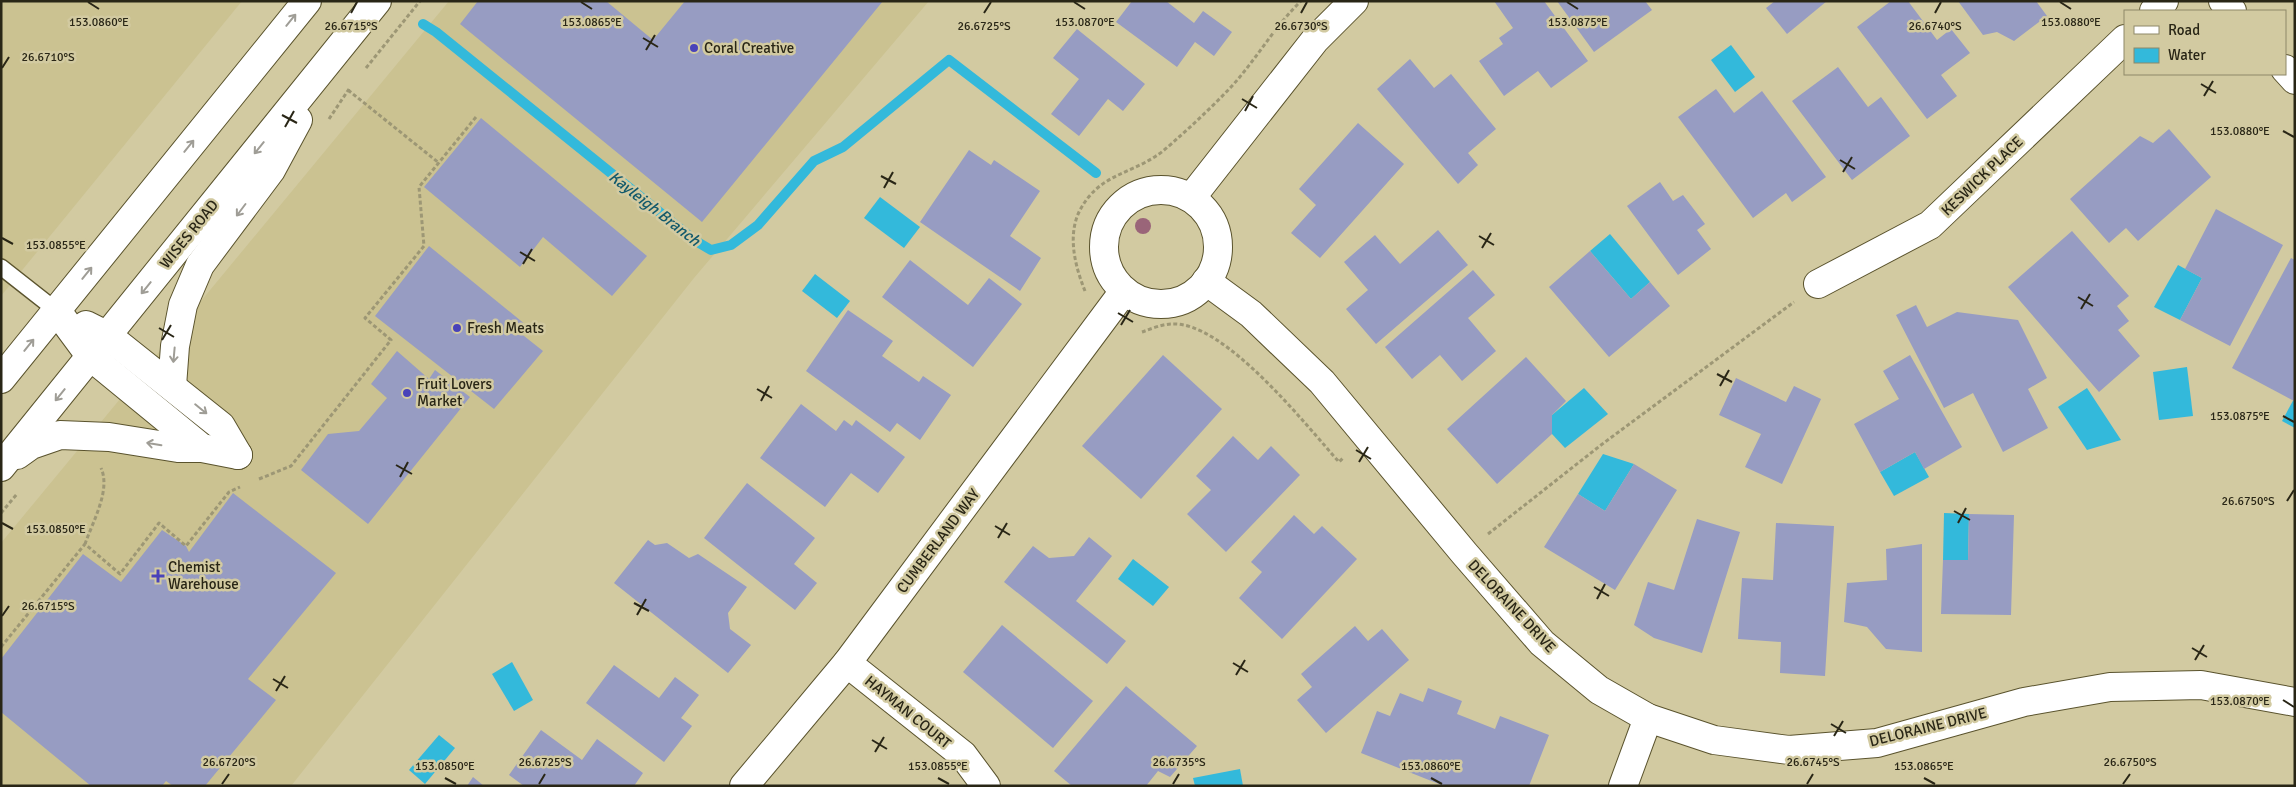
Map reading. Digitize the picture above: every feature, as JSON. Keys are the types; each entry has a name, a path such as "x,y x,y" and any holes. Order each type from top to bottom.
{"street":[{"path":"1,379 306,1"},
{"name":"WISES ROAD","path":"2,466 377,1"},
{"path":"1191,198 1315,40 1354,1"},
{"path":"2155,10 2164,1"},
{"name":"KESWICK PLACE","path":"1818,284 1930,225 2124,40"},
{"path":"172,386 175,346 183,305 200,265 271,170 328,63"},
{"path":"2286,70 2295,80"},
{"path":"1155,190 1173,191 1191,198 1205,211 1214,227 1218,246 1214,265 1206,282 1192,294 1176,302 1158,304 1140,300 1124,291 1111,276 1104,259 1104,240 1110,221 1121,206 1136,195 1155,190"},
{"name":"DELORAINE DRIVE","path":"1206,282 1251,314 1315,375 1542,643 1599,690 1648,718 1714,740 1789,750 1877,743 2024,702 2110,687 2201,685 2295,702"},
{"name":"CUMBERLAND WAY","path":"744,786 848,663 1124,291"},
{"path":"2,466 31,445 60,435 109,436 178,448 202,448 238,455 221,426 172,386 108,336 57,311"},
{"path":"57,311 91,357 202,448"},
{"name":"HAYMAN COURT","path":"848,663 963,755 986,786"},
{"path":"1623,786 1648,718"}],"lane":[{"path":"1,267 57,311"}],"path":[{"path":"1085,291 1077,271 1073,241 1080,211 1097,186 1120,172 1156,157 1187,130 1232,86 1300,1"},
{"path":"348,90 439,163"},
{"path":"256,481 291,466 391,340 365,318 424,246 419,187 476,117"},
{"path":"1464,553 1601,445 1818,284"},
{"path":"1142,332 1172,324 1191,328 1214,340 1266,379 1339,462 1367,437"},
{"path":"1,647 85,544 105,488 105,478 99,465"},
{"path":"85,544 120,574 159,523 186,546 229,492 247,484"}],"shaded area":[{"path":"1,1 242,1 1,296"},
{"path":"449,1 929,1 694,278 291,786 1,786 1,543"}],"water":[{"path":"1731,45 1755,77 1735,92 1711,60"},
{"path":"880,197 920,227 904,248 864,218"},
{"path":"1610,234 1650,282 1631,299 1590,251"},
{"path":"2178,265 2202,278 2180,320 2154,307"},
{"path":"815,274 850,301 837,318 802,291"},
{"path":"2187,367 2193,416 2159,420 2153,372"},
{"path":"1584,388 1608,414 1565,448 1552,434 1552,415"},
{"path":"2087,388 2121,440 2087,450 2058,407"},
{"path":"2295,397 2295,428 2282,421"},
{"path":"1915,452 1929,477 1894,496 1880,472"},
{"path":"1603,454 1634,464 1605,511 1578,494"},
{"path":"1944,513 1969,514 1968,560 1943,560"},
{"path":"1133,559 1169,587 1153,606 1118,579"},
{"path":"512,662 533,700 514,711 492,674"},
{"path":"439,735 455,748 425,784 409,770"},
{"path":"1240,769 1243,786 1195,786 1193,778"}],"building":[{"path":"478,1 606,1 653,40 685,1 883,1 702,222 460,24"},
{"path":"1132,1 1166,1 1194,23 1203,11 1232,32 1214,56 1195,42 1177,67 1116,22"},
{"path":"1494,1 1544,1 1588,61 1551,88 1538,71 1504,96 1479,61 1503,44 1499,38 1513,28"},
{"path":"1557,1 1645,1 1652,10 1594,52"},
{"path":"1775,1 1827,1 1787,34 1766,8"},
{"path":"1891,1 1908,1 1937,40 1951,29 1970,53 1941,75 1957,96 1927,119 1857,27"},
{"path":"1958,1 2036,1 2047,16 2014,41 1997,32 1983,35"},
{"path":"1077,29 1145,84 1123,111 1108,99 1079,136 1051,114 1079,79 1053,58"},
{"path":"1410,59 1434,88 1451,74 1496,129 1468,153 1478,165 1458,184 1377,89"},
{"path":"1838,67 1868,107 1881,97 1910,136 1852,180 1792,101"},
{"path":"1716,89 1734,113 1762,91 1826,177 1792,202 1786,193 1753,218 1678,117"},
{"path":"481,118 647,256 612,296 543,237 520,267 424,187"},
{"path":"1358,123 1404,164 1320,258 1291,233 1316,205 1299,189"},
{"path":"2169,129 2211,177 2138,241 2126,228 2109,243 2070,199 2140,136 2153,143"},
{"path":"969,150 991,165 994,160 1040,191 1010,236 1041,258 1020,291 920,222"},
{"path":"1660,182 1673,201 1683,195 1705,224 1697,230 1711,249 1678,275 1627,206"},
{"path":"2216,209 2283,245 2230,346 2180,320 2202,278 2185,269"},
{"path":"1438,230 1468,265 1376,344 1346,309 1368,290 1344,262 1375,235 1400,264"},
{"path":"2072,231 2129,296 2117,306 2129,321 2118,330 2140,356 2099,392 2008,287"},
{"name":"Fresh Meats","path":"429,246 526,325 519,332 543,351 494,409 375,316"},
{"path":"1590,251 1631,299 1650,282 1670,306 1609,357 1549,287"},
{"path":"2291,258 2295,260 2294,401 2232,368"},
{"path":"910,260 968,305 989,278 1022,304 973,367 882,297"},
{"path":"1473,270 1495,295 1468,318 1496,351 1462,381 1440,355 1412,379 1385,347"},
{"path":"1916,305 1927,327 1957,312 2018,320 2047,378 2028,389 2048,428 2003,452 1973,393 1944,408 1896,315"},
{"path":"848,310 893,341 882,356 919,382 923,376 951,395 920,440 897,423 890,432 806,371"},
{"path":"397,351 429,379 435,370 470,397 368,524 301,470 328,434 359,431 387,398 371,384"},
{"path":"1163,355 1222,409 1141,499 1082,446"},
{"path":"1910,355 1962,447 1924,469 1915,452 1880,472 1854,424 1899,399 1883,371"},
{"path":"1526,357 1566,401 1552,415 1552,434 1497,484 1447,429"},
{"path":"1736,378 1786,402 1794,386 1821,399 1782,484 1745,467 1761,434 1719,415"},
{"path":"801,404 836,431 844,420 852,426 856,420 905,457 878,493 851,473 825,507 760,458"},
{"path":"1233,436 1258,460 1271,446 1300,475 1226,552 1187,514 1211,490 1196,476"},
{"path":"1634,464 1677,490 1615,590 1544,547 1578,494 1605,511"},
{"path":"747,483 815,538 794,564 817,583 795,610 704,538"},
{"path":"233,493 336,573 248,679 276,700 205,786 173,786 166,781 162,786 91,786 1,712 1,659 83,554 121,582 162,530 186,546 189,552"},
{"path":"1969,514 2014,515 2011,615 1941,614 1943,560 1968,560"},
{"path":"1294,515 1314,534 1322,526 1357,559 1282,639 1239,598 1262,572 1251,562"},
{"path":"1697,519 1740,532 1702,653 1654,638 1634,625 1648,582 1674,590"},
{"path":"1776,523 1834,526 1825,676 1780,673 1781,642 1738,639 1742,578 1773,580"},
{"path":"1089,537 1112,556 1076,601 1126,641 1107,664 1004,582 1033,546 1049,558 1074,556"},
{"path":"648,540 655,545 667,543 689,558 698,554 747,587 728,613 730,629 751,645 728,673 614,583"},
{"path":"1922,544 1922,652 1886,649 1867,627 1844,622 1847,583 1887,580 1886,549"},
{"path":"1002,625 1093,701 1053,748 963,672"},
{"path":"1355,626 1368,641 1382,629 1409,660 1326,733 1297,700 1312,687 1301,674"},
{"path":"614,665 659,698 675,677 699,695 681,718 692,726 664,762 586,703"},
{"path":"1126,686 1197,746 1170,777 1158,771 1146,786 1072,786 1054,771"},
{"path":"1428,688 1462,701 1457,714 1495,729 1500,716 1549,735 1529,786 1444,786 1361,753 1377,711 1390,716 1400,693 1423,702"},
{"path":"541,730 582,760 597,739 643,773 634,786 524,786 509,775"},
{"path":"473,777 484,786 467,786"}],"waterway":[{"name":"Kayleigh Branch","path":"423,24 436,32 694,240 711,250 731,245 758,225 814,161 843,147 949,60 1096,173"}],"place":[{"name":"Coral Creative","path":"694,48"},
{"name":"Fresh Meats","path":"457,328"},
{"name":"Fruit Lovers Market","path":"407,393"},
{"name":"Chemist Warehouse","path":"158,576"}]}
